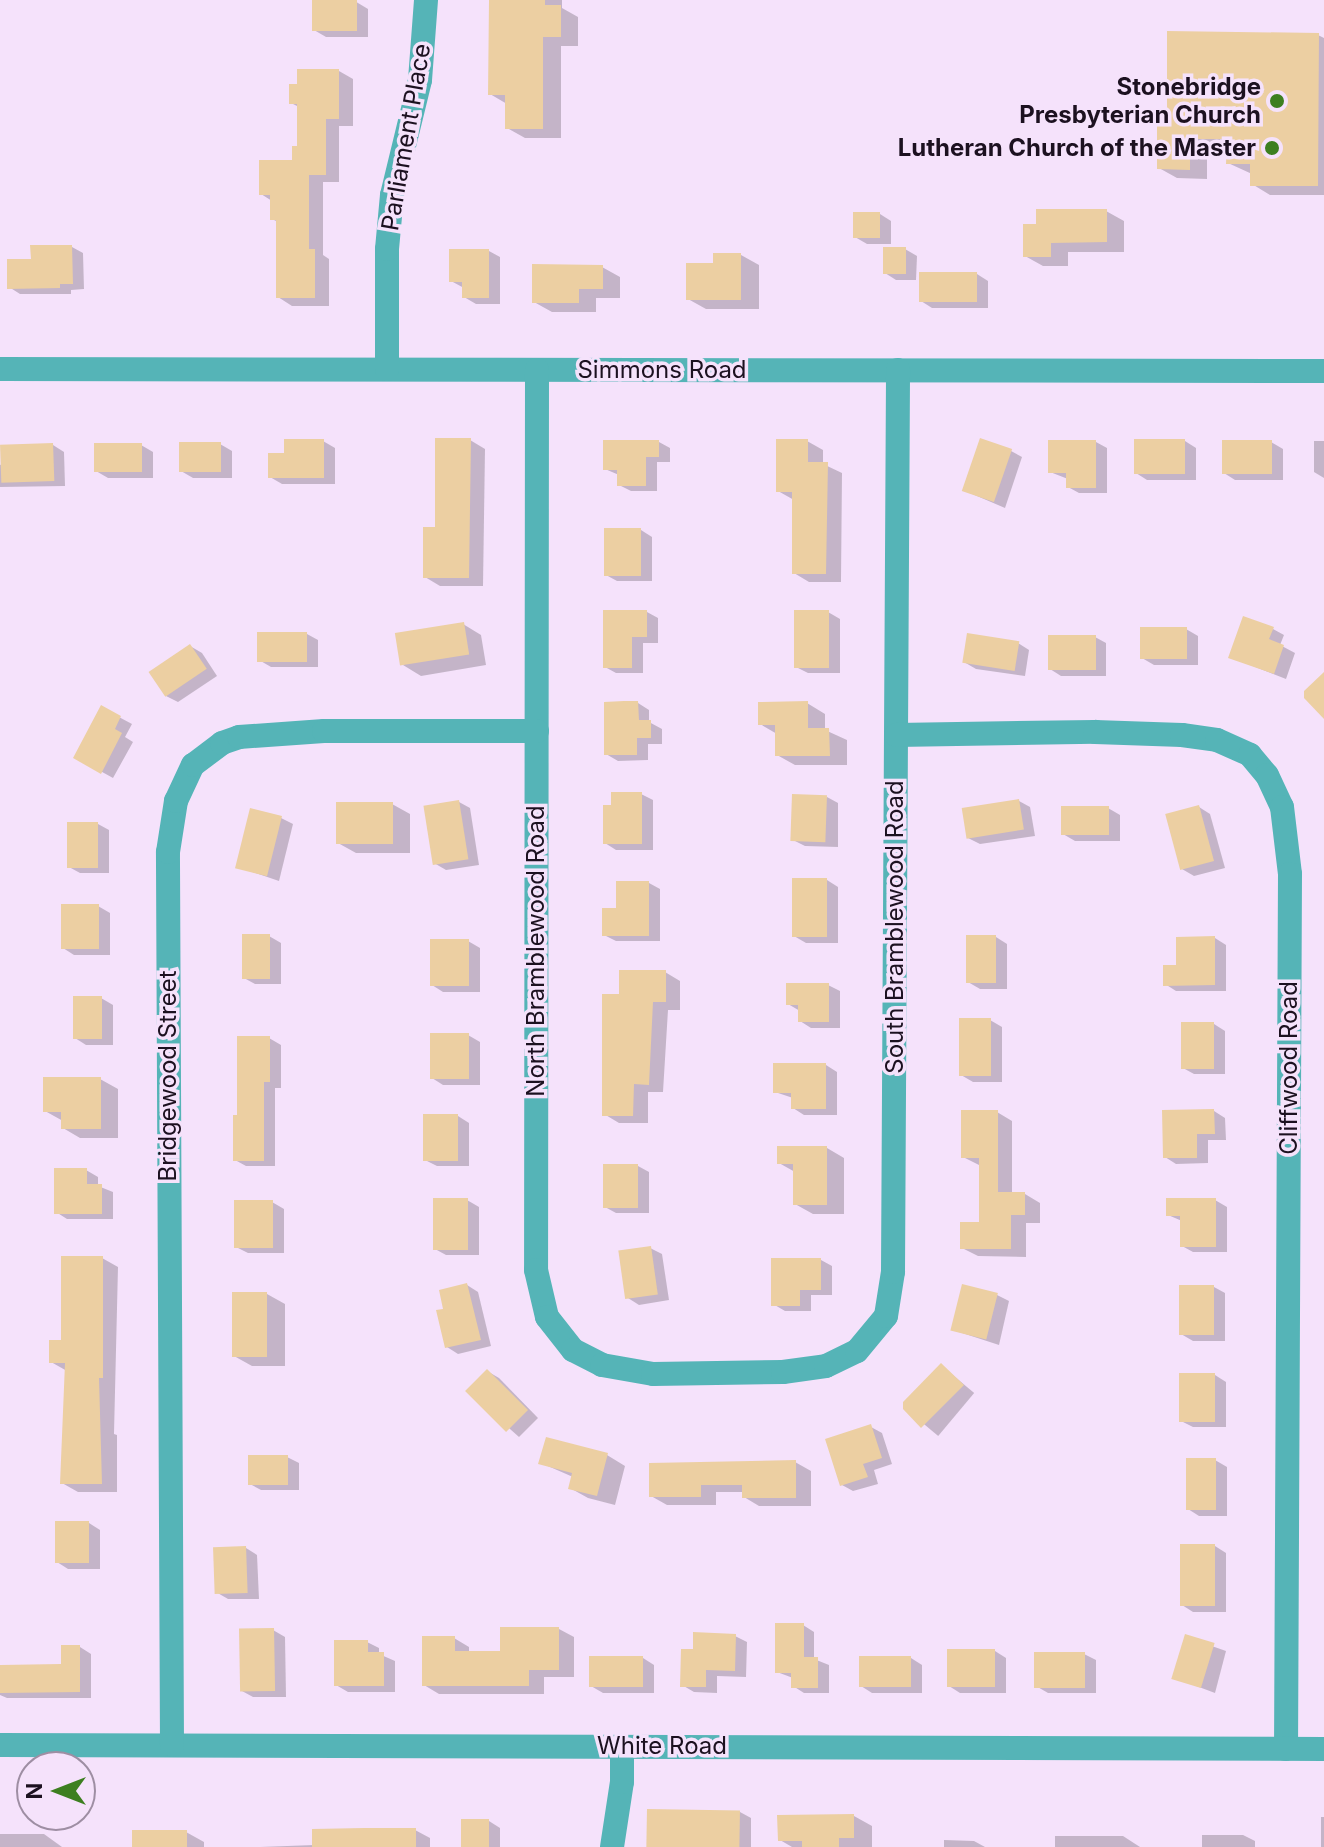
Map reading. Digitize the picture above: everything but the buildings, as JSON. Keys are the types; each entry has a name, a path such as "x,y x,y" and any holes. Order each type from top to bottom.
{"street":[{"name":"Parliament Place","path":"387,369 387,249 392,195 420,80 426,0"},
{"name":"Simmons Road","path":"0,369 1324,371"},
{"name":"North Bramblewood Road","path":"537,370 534,1205 536,1270 541,1302 561,1338 587,1359 602,1365 653,1374 739,1373"},
{"name":"South Bramblewood Road","path":"739,1373 809,1369 842,1360 870,1339 886,1316 893,1272 898,370"},
{"name":"Bridgewood Street","path":"172,1745 168,852 176,801 193,765 222,743 239,737 324,731 537,731"},
{"name":"Cliffwood Road","path":"896,735 1095,732 1182,735 1217,740 1250,755 1267,775 1282,807 1290,874 1286,1749"},
{"name":"White Road","path":"0,1745 1324,1749"},
{"path":"612,1847 622,1782 622,1746"}],"place":[{"name":"Stonebridge Presbyterian Church","path":"1277,101"},
{"name":"Lutheran Church of the Master","path":"1272,148"}]}
